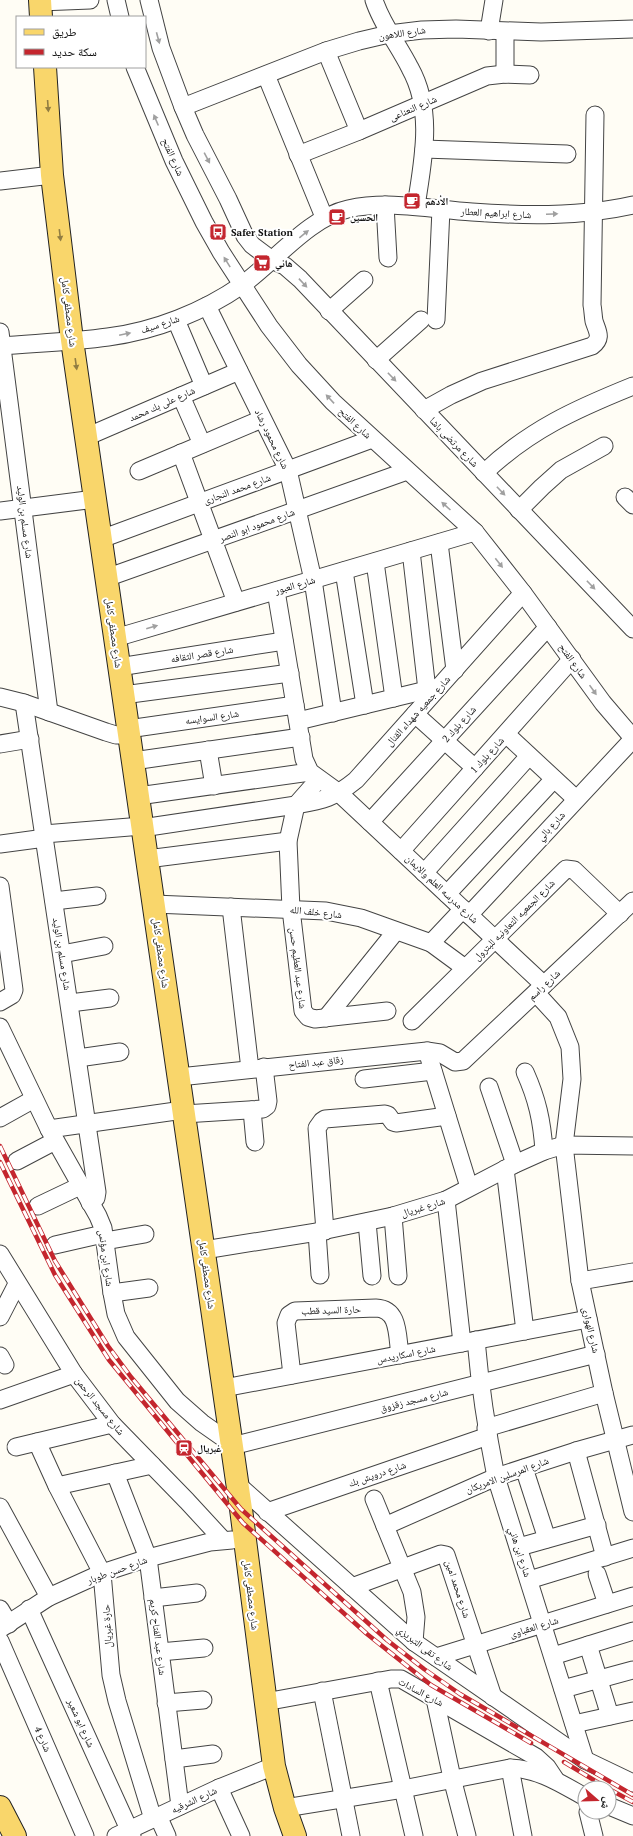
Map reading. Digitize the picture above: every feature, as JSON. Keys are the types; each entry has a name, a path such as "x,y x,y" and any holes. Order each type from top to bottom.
{"main road":[{"name":"شارع مصطفى كامل","path":"45,68 52,175 72,340 224,1388 274,1766 285,1808 295,1836"},
{"path":"0,1807 15,1836"}],"street":[{"path":"40,6 90,0"},
{"path":"116,0 120,16"},
{"path":"149,0 161,48 195,135 245,236 252,245 272,260"},
{"path":"374,0 380,17 389,34 411,69 423,104 425,134 424,149 416,206"},
{"path":"494,0 497,31 505,74"},
{"name":"شارع اللاهون","path":"183,107 326,51 359,40 389,34 422,30 497,31 633,29"},
{"path":"326,51 359,131"},
{"name":"شارع الفتح","path":"135,68 160,129 186,185 221,252 269,326 299,365 333,402 475,532 548,626 602,703 633,738"},
{"name":"شارع النعناعى","path":"298,155 496,74 530,75"},
{"path":"266,75 324,217"},
{"path":"424,410 451,395 482,381 595,344 599,334 592,305 595,115"},
{"path":"424,149 566,154"},
{"path":"0,181 52,175"},
{"path":"385,205 388,258"},
{"name":"شارع ابراهيم العطار","path":"241,285 324,217 347,209 385,205 416,206 524,215 593,212 633,205"},
{"path":"376,360 429,320 441,209"},
{"name":"شارع مرتضى باشا","path":"272,260 285,266 293,273 633,629"},
{"path":"329,311 364,280"},
{"name":"شارع سيف","path":"1,342 72,340 108,337 144,330 176,320 206,306 241,285"},
{"name":"شارع محمود رشاد","path":"206,306 288,470 313,580 333,713"},
{"path":"176,320 204,386"},
{"name":"شارع مسلم بن الوليد","path":"1,342 7,432 23,508 49,712"},
{"name":"شارع على بك محمد","path":"86,437 239,371"},
{"path":"484,473 519,443 541,428 588,404 633,386"},
{"path":"181,396 202,444"},
{"path":"139,471 262,419"},
{"name":"شارع محمد النجارى","path":"101,539 372,439"},
{"path":"519,510 561,470 604,446"},
{"path":"181,453 236,602"},
{"name":"شارع محمود ابو النصر","path":"106,578 407,471"},
{"path":"0,511 95,499"},
{"name":"شارع العبور","path":"115,638 475,532"},
{"path":"439,542 454,670"},
{"path":"133,761 208,750 298,721 433,688 411,551"},
{"path":"375,562 394,698"},
{"path":"344,571 365,705"},
{"path":"276,591 304,759 314,776"},
{"name":"شارع جمعيه شهداء القنال","path":"0,844 45,836 142,827 296,805 321,800 340,794 356,780 415,714 433,688 454,670 523,593"},
{"name":"شارع بلوك 2","path":"370,822 548,626"},
{"name":"شارع قصر الثقافه","path":"119,667 284,641"},
{"name":"شارع بلوك 1","path":"401,851 572,660"},
{"path":"123,694 290,673"},
{"name":"شارع السوايسه","path":"0,696 116,735 129,732 298,721"},
{"name":"شارع مسلم بن الوليد","path":"24,703 70,1003 97,1192 96,1198 90,1203"},
{"path":"415,714 475,768"},
{"path":"506,734 576,799"},
{"name":"شارع بالي","path":"431,944 466,912 633,738"},
{"path":"0,744 30,739"},
{"path":"208,750 214,786"},
{"path":"424,872 529,756"},
{"path":"138,796 214,786 314,776"},
{"path":"296,805 314,776"},
{"name":"شارع مدرسه العلم والايمان","path":"314,776 340,794 424,872 495,939 540,989 558,1017 570,1047 572,1079 564,1145"},
{"path":"447,894 554,779"},
{"name":"شارع عبد العظيم حسن","path":"296,805 288,841 291,909 303,1011 312,1018 326,1018 387,1011"},
{"path":"147,859 288,841"},
{"name":"شارع الجمعيه التعاونيه للبترول","path":"412,1021 566,870 574,870 620,914"},
{"path":"0,886 14,990 12,995 0,1002"},
{"path":"54,901 97,896"},
{"name":"شارع راسم","path":"452,1060 459,1062 466,1060 633,901"},
{"name":"شارع خلف الله","path":"154,904 326,911 361,918 431,944 465,968"},
{"path":"17,1161 52,1135 88,1124 184,1112 263,1109 268,1104 257,1068 231,907"},
{"path":"326,1018 396,931"},
{"path":"62,954 104,946"},
{"path":"70,1003 110,998"},
{"name":"شارع ابن مؤنس","path":"0,1026 6,1056 34,1099 52,1135 98,1216 104,1237 116,1314 126,1337 177,1401 202,1423 232,1445"},
{"path":"427,1051 469,1187"},
{"name":"زقاق عبد الفتاح","path":"179,1076 427,1051 440,1053 452,1060"},
{"path":"78,1058 120,1052"},
{"path":"364,1079 433,1071"},
{"path":"525,1072 536,1097 542,1123 544,1151"},
{"path":"489,1087 510,1166 525,1331"},
{"path":"0,1118 34,1099"},
{"path":"252,1110 255,1142"},
{"path":"320,1275 321,1232 317,1128 322,1121 333,1118 385,1114 388,1115 392,1122 396,1123 447,1116"},
{"name":"شارع غبريال","path":"204,1250 321,1232 393,1216 446,1200 510,1166 544,1151 564,1145 633,1146"},
{"name":"شارع الهوارى","path":"564,1145 580,1281 615,1439 629,1479 633,1512"},
{"path":"38,1206 80,1186"},
{"name":"شارع ابن هاني","path":"446,1200 469,1342 480,1384 487,1432 496,1477 585,1760"},
{"path":"393,1216 398,1276"},
{"path":"367,1222 372,1276"},
{"path":"55,1245 104,1237 145,1234"},
{"name":"شارع مسجد الرحمن","path":"0,1254 17,1284 74,1374 112,1424 223,1540"},
{"path":"580,1281 633,1272"},
{"path":"0,1317 17,1284"},
{"path":"112,1293 150,1288"},
{"name":"حارة السيد قطب","path":"292,1375 286,1323 289,1315 295,1311 376,1308 387,1310 391,1313 396,1323 400,1355"},
{"name":"شارع اسكاريدس","path":"224,1388 588,1319"},
{"name":"شارع مسجد زقزوق","path":"232,1445 596,1354"},
{"path":"0,1400 74,1374"},
{"name":"شارع درويش بك","path":"267,1512 487,1432 604,1392"},
{"path":"16,1447 112,1424"},
{"name":"شارع المرسلين الامريكان","path":"385,1526 496,1477 615,1439 633,1435"},
{"name":"حارة غبريال","path":"37,1442 57,1486 102,1573 111,1675 117,1701 155,1818 167,1836"},
{"path":"576,1451 605,1557"},
{"path":"57,1486 152,1465"},
{"path":"524,1468 547,1539"},
{"name":"شارع عبد الفتاح كريم","path":"115,1473 148,1558 180,1806"},
{"name":"شارع تقى التبريزي","path":"237,1484 414,1642 585,1760 633,1783"},
{"path":"374,1499 412,1592 416,1617 414,1642"},
{"path":"1,1510 49,1597"},
{"path":"519,1547 597,1525"},
{"name":"شارع حسن طوبار","path":"4,1627 49,1597 102,1573 148,1558 223,1540 244,1541"},
{"path":"529,1580 633,1548"},
{"name":"شارع محمد امين","path":"352,1587 441,1554 447,1556 493,1697"},
{"path":"596,1574 607,1604"},
{"path":"153,1598 198,1593"},
{"name":"شارع العقباوى","path":"436,1657 633,1596"},
{"path":"0,1609 4,1627"},
{"name":"شارع ابو شعير","path":"29,1609 126,1834"},
{"path":"553,1656 633,1631"},
{"name":"شارع 4","path":"0,1641 85,1836"},
{"path":"588,1645 610,1716"},
{"path":"160,1652 204,1648"},
{"path":"563,1689 633,1670"},
{"name":"شارع السادات","path":"265,1702 378,1681 401,1679 435,1700 536,1756 547,1767 555,1779"},
{"path":"378,1681 414,1836"},
{"path":"322,1691 351,1836"},
{"path":"166,1703 203,1700"},
{"path":"435,1700 452,1778 467,1836"},
{"path":"574,1724 633,1711"},
{"path":"174,1759 213,1754"},
{"name":"شارع الشرقيه","path":"126,1834 155,1818 219,1788 274,1766"},
{"path":"285,1808 403,1789 452,1778 510,1768 526,1769 555,1779 577,1795"},
{"path":"510,1768 523,1836"},
{"path":"219,1788 241,1836"},
{"path":"617,1809 633,1816"},
{"path":"590,1820 594,1836"}],"railway":[{"path":"0,1146 55,1261 108,1346 131,1377 241,1509 387,1640 424,1669 460,1694 633,1795"},
{"path":"0,1162 55,1275 109,1360 243,1523 367,1634 431,1685 531,1743"},
{"path":"564,1762 594,1780"},
{"path":"617,1793 633,1802"}],"place":[{"name":"الأدهم","path":"412,201"},
{"name":"الحسين","path":"337,217"},
{"name":"Safer Station","path":"218,232"},
{"name":"هاني","path":"262,263"},
{"name":"غبريال","path":"184,1448"}]}
